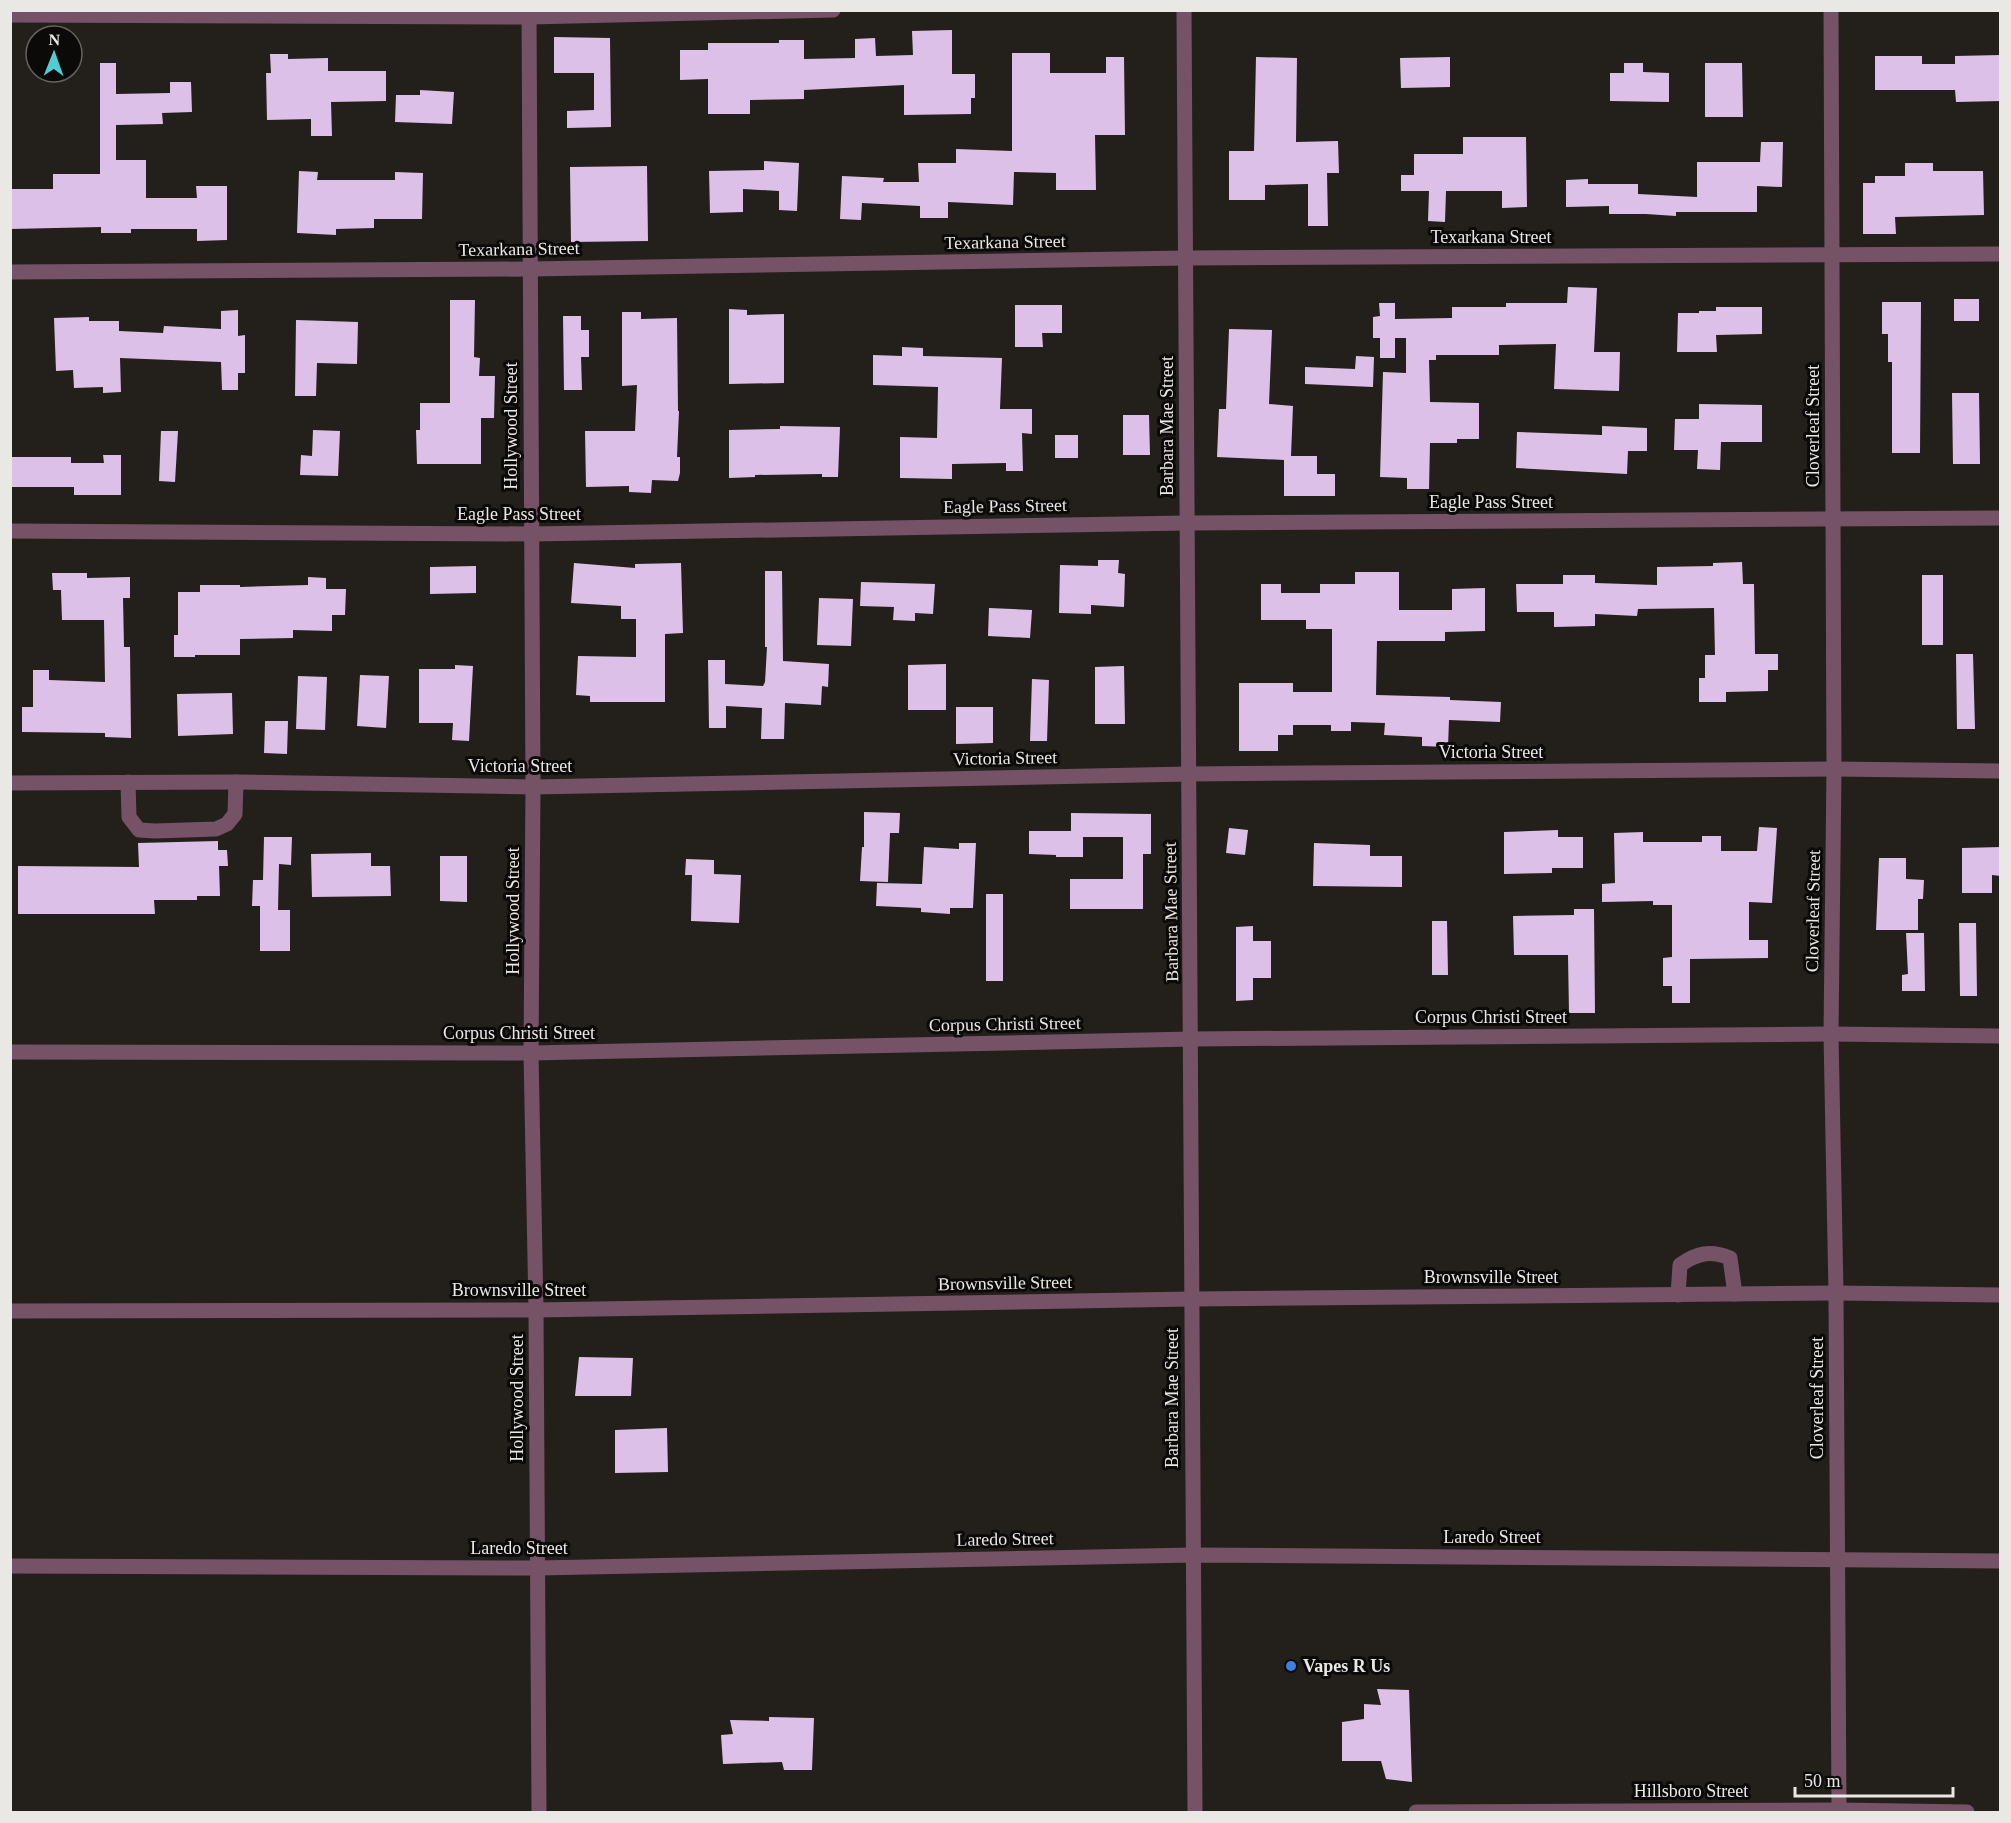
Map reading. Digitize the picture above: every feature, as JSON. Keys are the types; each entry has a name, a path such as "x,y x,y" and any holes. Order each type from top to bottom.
{"street":[{"path":"10,15 529,14 833,10"},
{"name":"Barbara Mae Street","path":"1184,10 1195,1812"},
{"name":"Cloverleaf Street","path":"1831,10 1834,769 1831,1034 1836,1293 1839,1811"},
{"name":"Hollywood Street","path":"529,14 533,787 531,1053 536,1310 539,1812"},
{"name":"Texarkana Street","path":"10,272 530,269 1186,258 2001,254"},
{"name":"Eagle Pass Street","path":"10,531 531,534 1187,523 2001,518"},
{"name":"Victoria Street","path":"10,783 236,782 533,787 1189,774 1834,769 2001,771"},
{"path":"128,783 129,817 139,830 155,831 216,829 227,824 235,814 236,782"},
{"name":"Corpus Christi Street","path":"10,1052 531,1053 1192,1039 1831,1034 2001,1036"},
{"path":"1678,1295 1680,1265 1700,1255 1716,1252 1730,1258 1735,1294"},
{"name":"Brownsville Street","path":"10,1311 536,1310 1191,1299 1836,1293 2001,1295"},
{"name":"Laredo Street","path":"10,1566 537,1568 1193,1555 2001,1561"},
{"name":"Hillsboro Street","path":"1416,1812 1967,1812"}],"building":[{"path":"952,30 952,74 975,74 975,98 971,98 971,114 904,115 904,85 804,90 804,99 750,100 750,114 708,114 708,79 680,80 680,50 708,50 708,43 779,43 779,40 804,40 804,59 855,58 855,39 875,38 876,56 913,55 912,31"},
{"path":"554,37 610,38 611,127 567,128 567,111 594,110 594,73 554,73"},
{"path":"1012,53 1050,53 1050,73 1106,73 1106,57 1124,57 1125,135 1095,135 1096,190 1056,190 1056,173 1014,172 1013,205 948,202 948,218 920,218 920,206 862,203 861,220 840,219 842,176 884,178 883,182 919,182 918,163 956,163 956,149 1012,151"},
{"path":"270,54 288,54 288,59 328,58 328,71 386,71 386,101 331,102 332,136 311,136 311,119 267,120 266,73 271,73"},
{"path":"2001,55 2001,101 1956,102 1955,90 1875,90 1875,56 1922,56 1922,64 1955,64 1955,56"},
{"path":"1256,57 1297,58 1296,142 1338,141 1339,173 1327,173 1328,226 1308,226 1308,184 1265,185 1265,200 1229,200 1229,151 1254,151"},
{"path":"1450,57 1450,87 1401,88 1400,58"},
{"path":"100,63 116,63 116,94 170,93 170,82 191,82 192,112 162,113 163,124 116,125 116,160 146,160 146,198 197,198 196,186 227,186 227,240 197,241 197,229 131,229 131,233 101,233 101,227 10,229 10,189 53,189 53,174 100,174"},
{"path":"1624,63 1643,63 1643,72 1669,73 1669,102 1610,101 1610,73 1624,73"},
{"path":"1705,63 1742,63 1743,117 1705,117"},
{"path":"420,90 454,92 452,124 395,122 396,95 420,95"},
{"path":"1463,137 1526,137 1527,207 1502,208 1502,191 1446,191 1445,222 1428,221 1429,191 1401,191 1401,175 1414,175 1414,154 1463,154"},
{"path":"1761,142 1783,142 1782,187 1757,186 1757,212 1676,212 1676,216 1609,214 1609,206 1566,207 1566,180 1588,179 1588,184 1638,184 1638,194 1697,197 1697,162 1760,162"},
{"path":"764,161 799,163 797,211 779,210 779,191 743,189 743,212 710,213 709,171 764,170"},
{"path":"1905,163 1933,163 1933,171 1983,171 1984,215 1895,217 1896,234 1863,234 1863,183 1875,183 1875,176 1905,176"},
{"path":"647,166 648,241 571,242 570,167"},
{"path":"299,171 318,172 317,180 395,180 395,172 423,173 422,219 374,219 374,228 336,229 336,235 297,233"},
{"path":"1568,287 1597,288 1594,352 1620,352 1619,391 1554,389 1556,344 1499,345 1499,355 1436,355 1436,360 1429,360 1430,402 1479,403 1479,439 1457,439 1457,443 1430,443 1429,489 1407,489 1407,478 1380,477 1383,372 1406,373 1406,338 1395,338 1395,358 1380,358 1380,338 1373,338 1373,317 1380,316 1379,303 1395,303 1395,319 1452,318 1452,307 1506,307 1506,303 1567,303"},
{"path":"1954,299 1979,299 1979,321 1954,321"},
{"path":"450,300 475,300 474,357 480,358 479,376 495,376 494,418 481,418 481,464 417,464 416,430 420,430 420,403 450,403"},
{"path":"1882,302 1921,302 1920,453 1892,453 1892,362 1888,362 1888,334 1882,334"},
{"path":"1015,305 1062,305 1062,333 1042,333 1043,347 1015,347"},
{"path":"1716,307 1762,307 1762,334 1716,335 1717,352 1677,352 1678,313 1716,311"},
{"path":"729,309 747,310 747,315 784,314 784,383 729,384"},
{"path":"238,310 238,336 245,335 245,373 238,373 238,390 222,390 221,362 120,358 121,392 103,393 103,387 74,388 73,370 56,371 54,318 89,317 89,321 119,321 119,331 163,333 164,326 221,329 221,311"},
{"path":"622,312 641,312 641,319 677,318 679,411 677,457 680,457 680,473 678,481 652,480 651,493 629,492 629,486 586,487 585,431 635,431 637,385 622,386"},
{"path":"563,316 581,316 581,330 589,330 589,357 581,357 582,390 564,390"},
{"path":"296,320 358,322 357,364 317,363 316,396 295,396"},
{"path":"1229,329 1272,330 1269,404 1293,406 1291,456 1317,456 1317,474 1335,474 1335,496 1284,496 1284,460 1217,457 1219,409 1226,409"},
{"path":"902,347 923,348 923,356 1002,358 1000,409 1032,409 1032,434 1022,433 1023,471 1006,471 1006,463 952,464 952,479 900,478 900,437 937,438 938,387 873,385 873,355 902,356"},
{"path":"1356,356 1374,357 1373,387 1305,384 1305,367 1355,369"},
{"path":"1952,393 1979,393 1980,464 1953,464"},
{"path":"1699,404 1762,405 1762,442 1721,442 1720,470 1697,469 1698,450 1674,450 1675,419 1699,419"},
{"path":"1123,415 1149,415 1150,455 1123,455"},
{"path":"780,426 840,427 838,477 822,477 822,474 755,475 755,477 729,478 729,430 780,429"},
{"path":"1602,426 1647,428 1647,451 1628,451 1627,474 1516,468 1517,432 1602,435"},
{"path":"313,430 340,431 338,476 300,475 301,455 312,456"},
{"path":"161,431 178,431 175,482 159,481"},
{"path":"1055,435 1078,435 1078,458 1055,458"},
{"path":"103,455 121,455 121,495 74,495 74,487 10,487 10,457 71,457 71,463 104,463"},
{"path":"1098,560 1119,560 1118,573 1125,574 1124,607 1091,605 1091,614 1059,613 1060,565 1098,566"},
{"path":"1742,562 1743,584 1754,584 1755,654 1778,654 1778,670 1768,670 1768,691 1726,692 1726,702 1699,702 1699,678 1705,678 1705,655 1715,655 1714,608 1638,609 1637,616 1595,614 1595,626 1554,627 1554,612 1517,612 1516,584 1563,584 1563,575 1595,575 1595,583 1657,585 1657,567 1713,566 1713,563"},
{"path":"574,563 635,568 635,564 681,563 683,633 665,634 665,702 590,702 590,696 576,695 578,656 636,657 636,619 621,619 621,606 571,603"},
{"path":"476,566 476,593 430,594 430,567"},
{"path":"765,571 782,571 783,661 829,664 828,687 822,686 821,705 785,703 784,739 761,739 762,708 726,706 726,728 709,728 708,660 725,660 725,684 763,686 765,682 767,647 765,647"},
{"path":"1355,572 1399,572 1399,610 1452,610 1452,589 1485,588 1485,631 1445,632 1445,641 1377,641 1376,695 1450,697 1450,700 1501,702 1500,722 1449,720 1448,747 1422,746 1422,737 1384,735 1385,723 1351,722 1351,731 1331,731 1331,725 1293,725 1293,735 1278,735 1278,751 1239,751 1239,683 1293,683 1293,692 1332,692 1332,629 1306,629 1306,620 1261,620 1261,584 1281,584 1281,593 1320,593 1320,584 1355,584"},
{"path":"52,573 87,573 87,578 130,577 130,598 123,598 124,647 130,647 131,738 105,737 105,733 22,732 22,707 33,707 33,670 49,670 49,680 105,682 104,620 62,620 61,590 53,590"},
{"path":"1922,575 1943,575 1943,645 1922,645"},
{"path":"308,577 326,578 326,589 346,589 345,615 332,615 332,631 293,630 293,638 240,639 240,655 174,657 174,635 178,635 178,592 200,592 200,585 240,585 240,587 308,585"},
{"path":"861,582 935,584 933,614 915,613 915,621 893,620 894,607 860,606"},
{"path":"819,598 853,599 851,646 817,645"},
{"path":"989,608 1032,610 1030,638 988,636"},
{"path":"1956,654 1973,654 1975,729 1957,729"},
{"path":"946,664 946,710 908,710 908,665"},
{"path":"455,665 473,666 469,741 452,740 453,723 419,723 419,669 455,669"},
{"path":"1124,666 1125,724 1095,724 1095,667"},
{"path":"360,675 389,676 386,728 357,726"},
{"path":"298,676 327,677 325,730 296,729"},
{"path":"1032,679 1049,680 1047,741 1030,741"},
{"path":"232,693 233,734 178,736 177,694"},
{"path":"956,707 993,707 993,743 956,744"},
{"path":"265,721 288,721 287,754 264,753"},
{"path":"864,812 900,813 899,833 890,833 888,882 860,881 862,847 864,847"},
{"path":"1071,813 1151,814 1151,854 1143,854 1143,909 1070,909 1070,879 1123,879 1123,837 1083,837 1083,857 1029,854 1029,831 1071,831"},
{"path":"1759,827 1777,828 1772,903 1749,902 1749,940 1768,940 1768,958 1690,959 1690,1003 1672,1003 1672,986 1663,986 1663,958 1672,957 1672,905 1653,905 1653,901 1602,902 1602,884 1615,883 1614,833 1643,832 1643,842 1702,842 1702,836 1721,836 1721,851 1757,851"},
{"path":"1229,828 1248,830 1245,855 1226,853"},
{"path":"1558,830 1558,837 1583,837 1583,868 1552,868 1552,873 1504,874 1504,832"},
{"path":"264,837 292,837 291,865 279,864 278,910 290,910 290,951 260,951 260,906 252,906 253,880 263,880"},
{"path":"218,841 218,850 227,850 228,866 219,866 220,896 197,896 197,900 154,900 155,914 18,914 18,866 139,867 138,843"},
{"path":"959,843 976,843 973,908 950,908 950,914 921,912 921,908 876,906 877,883 922,884 924,847 959,849"},
{"path":"1314,843 1370,845 1370,856 1402,856 1402,887 1313,886"},
{"path":"2001,847 2001,876 1992,875 1992,893 1962,893 1962,848"},
{"path":"371,853 371,866 390,866 391,896 312,897 311,854"},
{"path":"440,856 467,856 467,902 440,901"},
{"path":"1879,858 1906,858 1906,879 1924,880 1923,899 1918,899 1918,930 1876,930"},
{"path":"686,859 714,860 714,874 741,875 739,923 691,921 692,875 685,875"},
{"path":"986,894 1003,894 1003,981 986,981"},
{"path":"1574,909 1594,909 1595,1013 1569,1013 1568,955 1514,955 1513,916 1574,915"},
{"path":"1432,921 1447,921 1448,975 1432,975"},
{"path":"1959,923 1976,923 1977,996 1960,996"},
{"path":"1253,926 1253,941 1271,941 1271,978 1253,978 1253,1000 1236,1001 1236,927"},
{"path":"1906,933 1924,933 1925,991 1902,991 1902,975 1908,974"},
{"path":"579,1357 633,1358 631,1396 575,1396"},
{"path":"667,1428 668,1472 615,1473 615,1430"},
{"path":"1377,1689 1409,1690 1412,1782 1386,1779 1381,1761 1342,1761 1342,1722 1364,1719 1364,1704 1381,1705"},
{"path":"769,1717 814,1718 812,1770 784,1770 782,1762 723,1764 721,1735 733,1734 730,1720 769,1721"}],"place":[{"name":"Vapes R Us","path":"1291,1666"}]}
